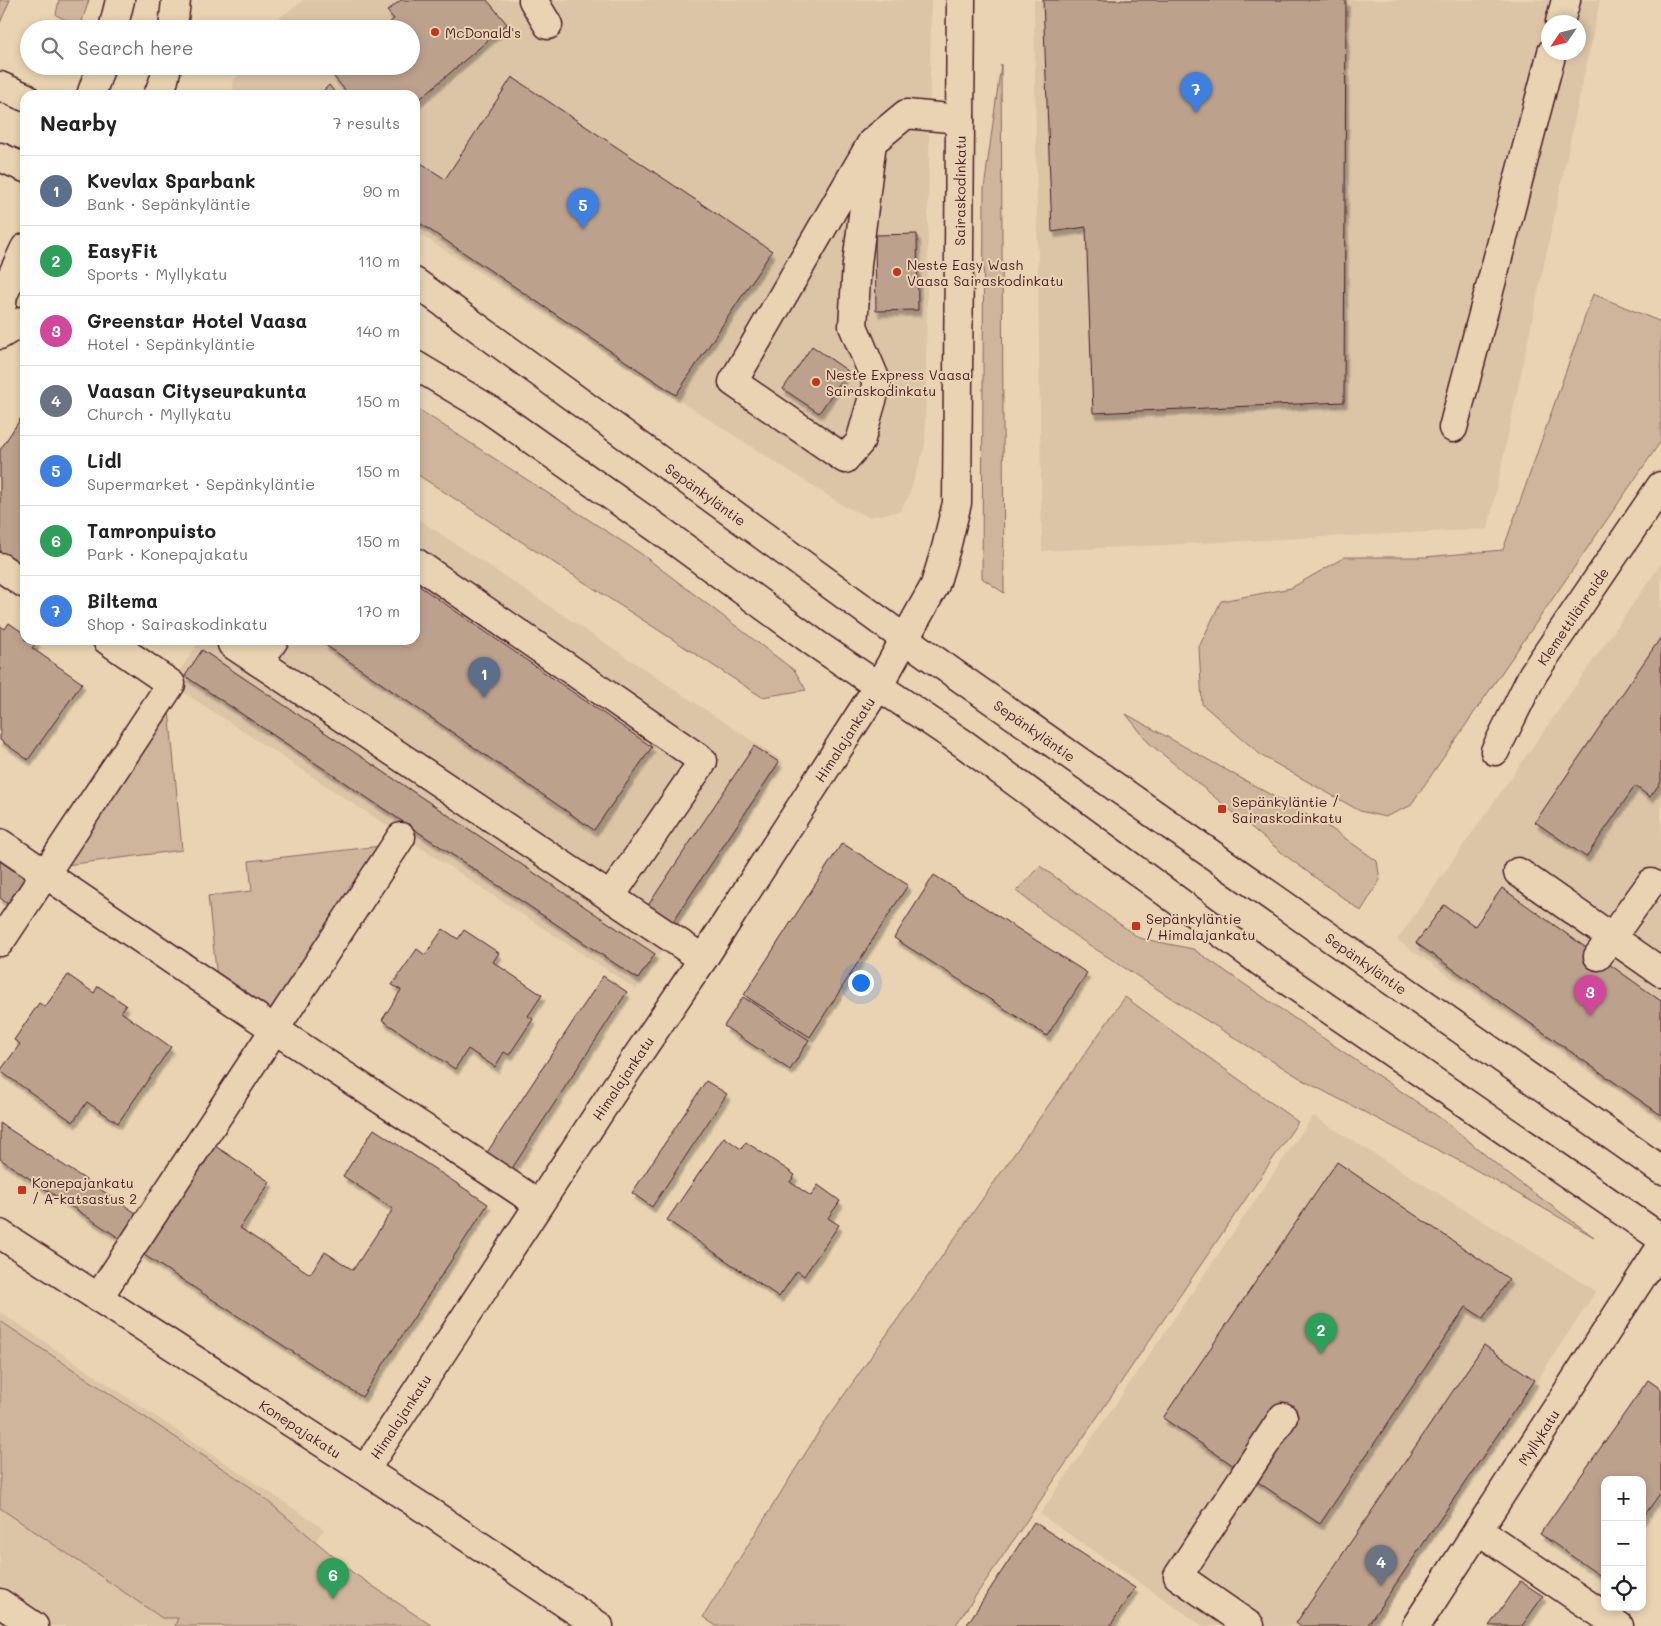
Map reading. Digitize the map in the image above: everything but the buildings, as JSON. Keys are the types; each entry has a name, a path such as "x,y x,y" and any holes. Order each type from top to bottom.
{"main road":[{"path":"115,20 120,0"},
{"path":"174,20 176,0"},
{"path":"532,0 548,25"},
{"name":"Sairaskodinkatu","path":"879,685 934,585 946,548 957,502 961,0"},
{"path":"1562,15 1566,0"},
{"path":"1453,428 1550,60"},
{"path":"93,90 98,75"},
{"path":"160,90 165,75"},
{"path":"0,86 20,95"},
{"path":"872,142 857,264 853,326 877,383 860,442 845,459 733,382 872,142 906,114 960,120"},
{"path":"0,157 20,166"},
{"path":"0,322 3,295 20,259"},
{"name":"Sepänkyläntie","path":"420,286 905,640 1661,1170"},
{"path":"0,335 20,323"},
{"path":"420,368 487,408 660,530 816,644 964,744 1265,966 1661,1238"},
{"name":"Klemettilänraide","path":"1495,751 1533,674 1661,486"},
{"path":"420,565 703,761 610,896"},
{"path":"0,567 20,581"},
{"path":"0,942 171,684 114,645"},
{"path":"237,645 266,651 610,896 703,959"},
{"name":"Himalajankatu","path":"365,1470 616,1087 703,959 879,685"},
{"path":"98,1298 401,837"},
{"path":"0,843 274,1029 539,1204"},
{"path":"1518,872 1605,947 1661,972"},
{"path":"1605,947 1651,883"},
{"name":"Konepajakatu","path":"0,1234 365,1470 599,1626"},
{"name":"Myllykatu","path":"1416,1626 1661,1247"},
{"path":"1250,1626 1178,1576 1283,1417"},
{"path":"1478,1530 1619,1626"},
{"path":"0,1603 34,1626"}],"shaded area":[{"path":"0,0 10,0 0,23"},
{"path":"59,0 89,0 82,20 66,20 56,15"},
{"path":"304,0 931,0 925,445 909,495 900,511 869,517 844,506 420,234 420,90 234,90 233,82 238,75 420,75 420,20 276,20"},
{"path":"1034,0 1600,0 1488,529 1042,551"},
{"path":"1001,64 1004,593 982,578 984,189"},
{"path":"1593,294 1661,322 1661,441 1410,806 1385,817 1360,811 1262,756 1202,704 1199,647 1221,601 1291,588 1345,557 1425,557 1503,550"},
{"path":"420,410 640,553 795,671 806,690 762,697 420,476"},
{"path":"420,520 784,762 636,989 171,684 197,645 420,645"},
{"path":"1661,564 1661,1121 1397,940"},
{"path":"169,709 182,850 66,865"},
{"path":"1126,714 1332,829 1377,861 1380,880 1361,911 1286,856 1149,743"},
{"path":"381,846 276,1006 264,1008 217,979 208,896 252,891 249,861"},
{"path":"1040,866 1139,938 1193,949 1446,1122 1508,1174 1594,1237 1469,1166 1308,1083 1188,1009 1074,935 1016,891"},
{"path":"1125,997 1298,1122 955,1626 716,1626 703,1617 825,1422"},
{"path":"1313,1116 1596,1291 1376,1626 1203,1626 1040,1514"},
{"path":"0,1312 324,1529 256,1626 0,1626"},
{"path":"0,1321 252,1488 352,1572 432,1626 175,1626 178,1618 162,1618 0,1508"}],"place":[{"name":"McDonald's","path":"435,32"},
{"name":"Biltema","path":"1196,113"},
{"name":"Lidl","path":"583,229"},
{"name":"Neste Easy Wash Vaasa Sairaskodinkatu","path":"897,272"},
{"name":"Neste Express Vaasa Sairaskodinkatu","path":"816,382"},
{"name":"Kvevlax Sparbank","path":"484,698"},
{"name":"Sepänkyläntie / Sairaskodinkatu","path":"1222,809"},
{"name":"Sepänkyläntie / Himalajankatu","path":"1136,926"},
{"name":"Greenstar Hotel Vaasa","path":"1590,1016"},
{"name":"Konepajankatu / A-katsastus 2","path":"22,1190"},
{"name":"EasyFit","path":"1321,1354"},
{"name":"Vaasan Cityseurakunta","path":"1381,1586"},
{"name":"Tamronpuisto","path":"333,1599"}]}
